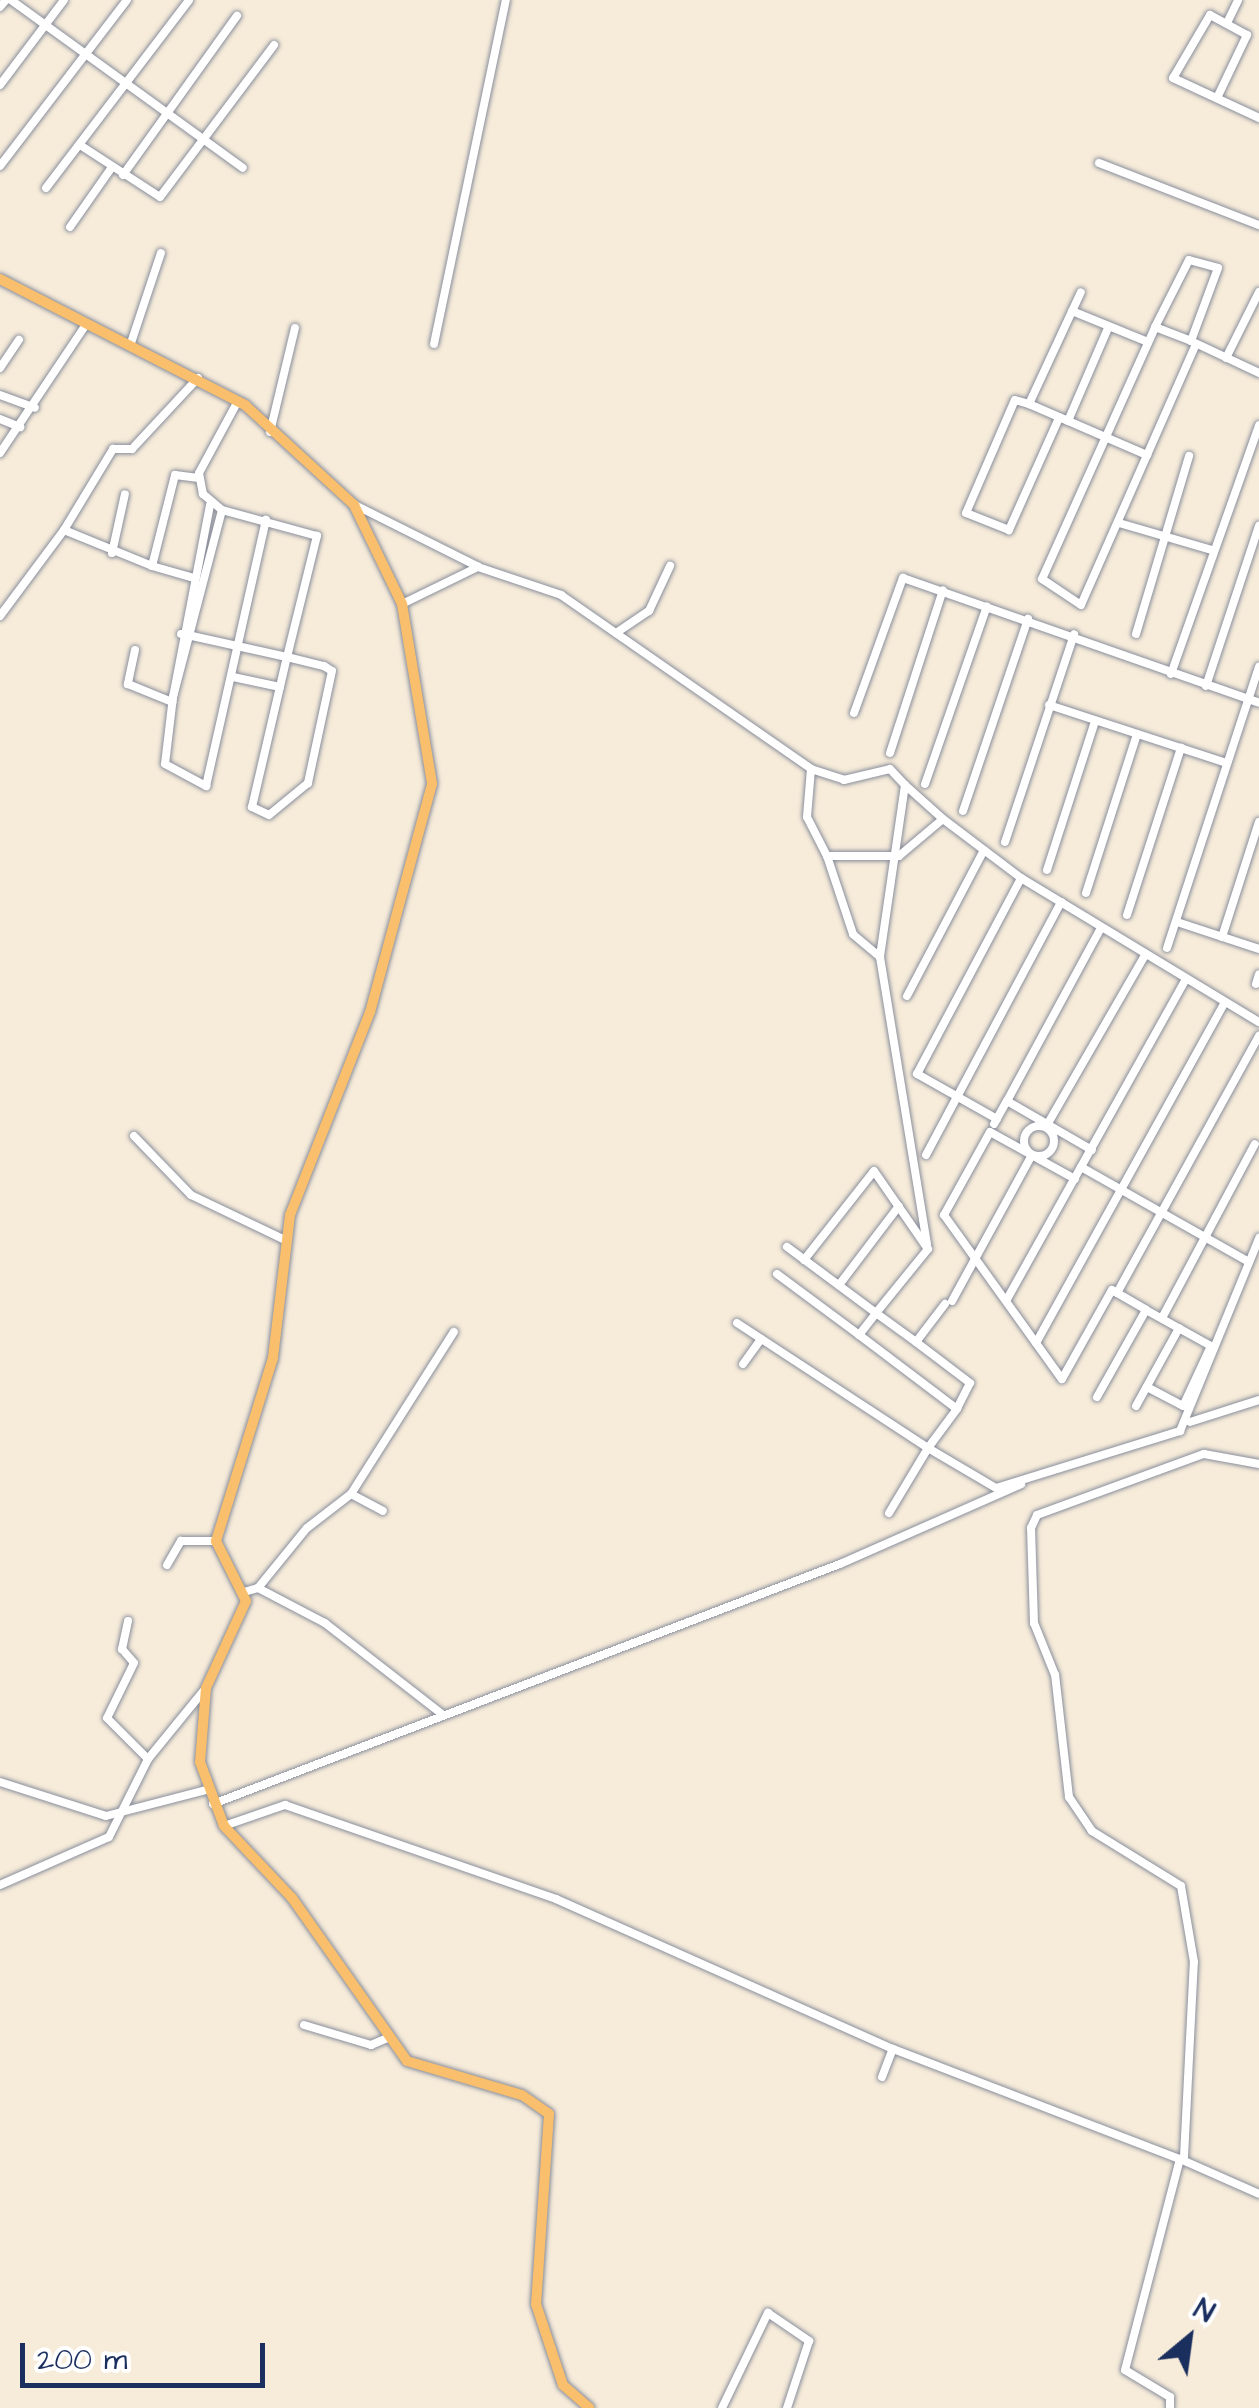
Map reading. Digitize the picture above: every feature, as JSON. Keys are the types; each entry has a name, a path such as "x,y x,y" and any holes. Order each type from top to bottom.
{"main road":[{"path":"0,279 85,326 198,378 242,403 352,503 402,604 430,750 426,812 370,1012 285,1240 269,1374 216,1541 244,1592 240,1624 206,1688 206,1790 222,1823 292,1898 411,2064 522,2095 549,2114 536,2304 564,2385 589,2408"}],"street":[{"path":"0,8 8,0 243,168"},
{"path":"0,85 64,0"},
{"path":"0,166 127,0"},
{"path":"46,188 190,0"},
{"path":"434,344 506,0"},
{"path":"1227,24 1238,0"},
{"path":"123,175 237,16"},
{"path":"1259,40 1227,24 1202,19 1173,78 1259,118"},
{"path":"1217,98 1247,35"},
{"path":"80,145 160,197 274,45"},
{"path":"1099,163 1259,226"},
{"path":"70,227 112,167"},
{"path":"130,346 161,253"},
{"path":"1190,260 1218,268 1193,342 1085,606 1042,583 1155,328 1190,260"},
{"path":"1029,404 1081,292"},
{"path":"1226,358 1259,292"},
{"path":"1072,311 1148,342"},
{"path":"0,453 35,408 85,326"},
{"path":"1110,326 1063,420 1010,530 970,515 1012,402 1029,404 1063,420 1146,455"},
{"path":"270,432 296,328"},
{"path":"1155,328 1259,373"},
{"path":"0,368 19,340"},
{"path":"0,616 64,530 113,448 136,446 198,378"},
{"path":"0,396 35,408"},
{"path":"199,478 242,403"},
{"path":"0,420 20,427"},
{"path":"1171,674 1259,425"},
{"path":"1136,634 1189,456"},
{"path":"152,566 175,475 199,478"},
{"path":"199,478 210,505 181,634 165,764 206,786 266,520"},
{"path":"112,553 126,494"},
{"path":"352,503 478,567 561,595 811,769 844,780 890,769 943,819 1021,878 1259,1022"},
{"path":"181,634 287,657 333,675 308,784 263,815 252,807 287,657 316,536 210,505"},
{"path":"172,699 192,636 222,510"},
{"path":"1119,523 1212,550"},
{"path":"1206,686 1259,526"},
{"path":"64,530 112,553 194,578"},
{"path":"616,633 649,611 670,566"},
{"path":"402,604 478,567"},
{"path":"854,713 903,578 1074,634 1171,674 1259,703"},
{"path":"890,753 943,590"},
{"path":"925,784 987,606"},
{"path":"964,811 1028,619"},
{"path":"1004,842 1074,634"},
{"path":"134,650 128,684 172,699"},
{"path":"1167,948 1259,667"},
{"path":"232,678 280,687"},
{"path":"1049,705 1226,764"},
{"path":"1048,870 1095,721"},
{"path":"1086,893 1137,734"},
{"path":"1127,915 1180,748"},
{"path":"811,769 807,817 827,856 853,934 880,957"},
{"path":"858,1335 928,1248 880,957 899,856 905,785"},
{"path":"827,856 899,856 943,819"},
{"path":"1222,937 1259,822"},
{"path":"906,996 984,850"},
{"path":"996,1119 917,1074 1021,878"},
{"path":"926,1155 1061,902"},
{"path":"1177,922 1259,950"},
{"path":"1101,928 944,1215 1062,1379 1117,1293 1259,1036"},
{"path":"1032,1156 1026,1135 1047,1125 1145,955"},
{"path":"1006,1301 1186,979"},
{"path":"1036,1343 1225,1002"},
{"path":"1007,1100 1092,1150"},
{"path":"916,1342 948,1302 1032,1156 1052,1149 1047,1125"},
{"path":"990,1132 1074,1179"},
{"path":"134,1136 191,1195 285,1240"},
{"path":"1162,1318 1254,1144"},
{"path":"1082,1167 1249,1262"},
{"path":"804,1260 874,1170 928,1248"},
{"path":"839,1285 899,1206"},
{"path":"1190,1422 1259,1238"},
{"path":"786,1247 970,1383 889,1512"},
{"path":"776,1274 957,1409"},
{"path":"1117,1293 1211,1346 1183,1406 1147,1387"},
{"path":"1097,1397 1146,1310"},
{"path":"737,1324 980,1483 1021,1484"},
{"path":"1136,1406 1179,1328"},
{"path":"244,1592 258,1588 307,1528 351,1494 454,1332"},
{"path":"742,1364 761,1339"},
{"path":"213,1805 840,1564 1021,1484 1259,1400"},
{"path":"1170,2408 1170,2396 1125,2370 1182,2158 1194,1962 1181,1886 1092,1831 1069,1798 1056,1676 1034,1623 1030,1528 1037,1515 1204,1454 1259,1464"},
{"path":"351,1494 383,1511"},
{"path":"167,1565 182,1541 216,1541"},
{"path":"258,1588 325,1623 442,1715"},
{"path":"128,1621 122,1649 134,1662 107,1718 148,1758"},
{"path":"0,1885 105,1841 123,1813 148,1758 206,1688"},
{"path":"0,1782 91,1814 123,1813 206,1790"},
{"path":"222,1823 285,1805 556,1899 893,2050 1182,2158 1259,2194"},
{"path":"304,2025 370,2045 390,2037"},
{"path":"882,2077 893,2050"},
{"path":"722,2408 768,2313 809,2341 788,2408"}]}
